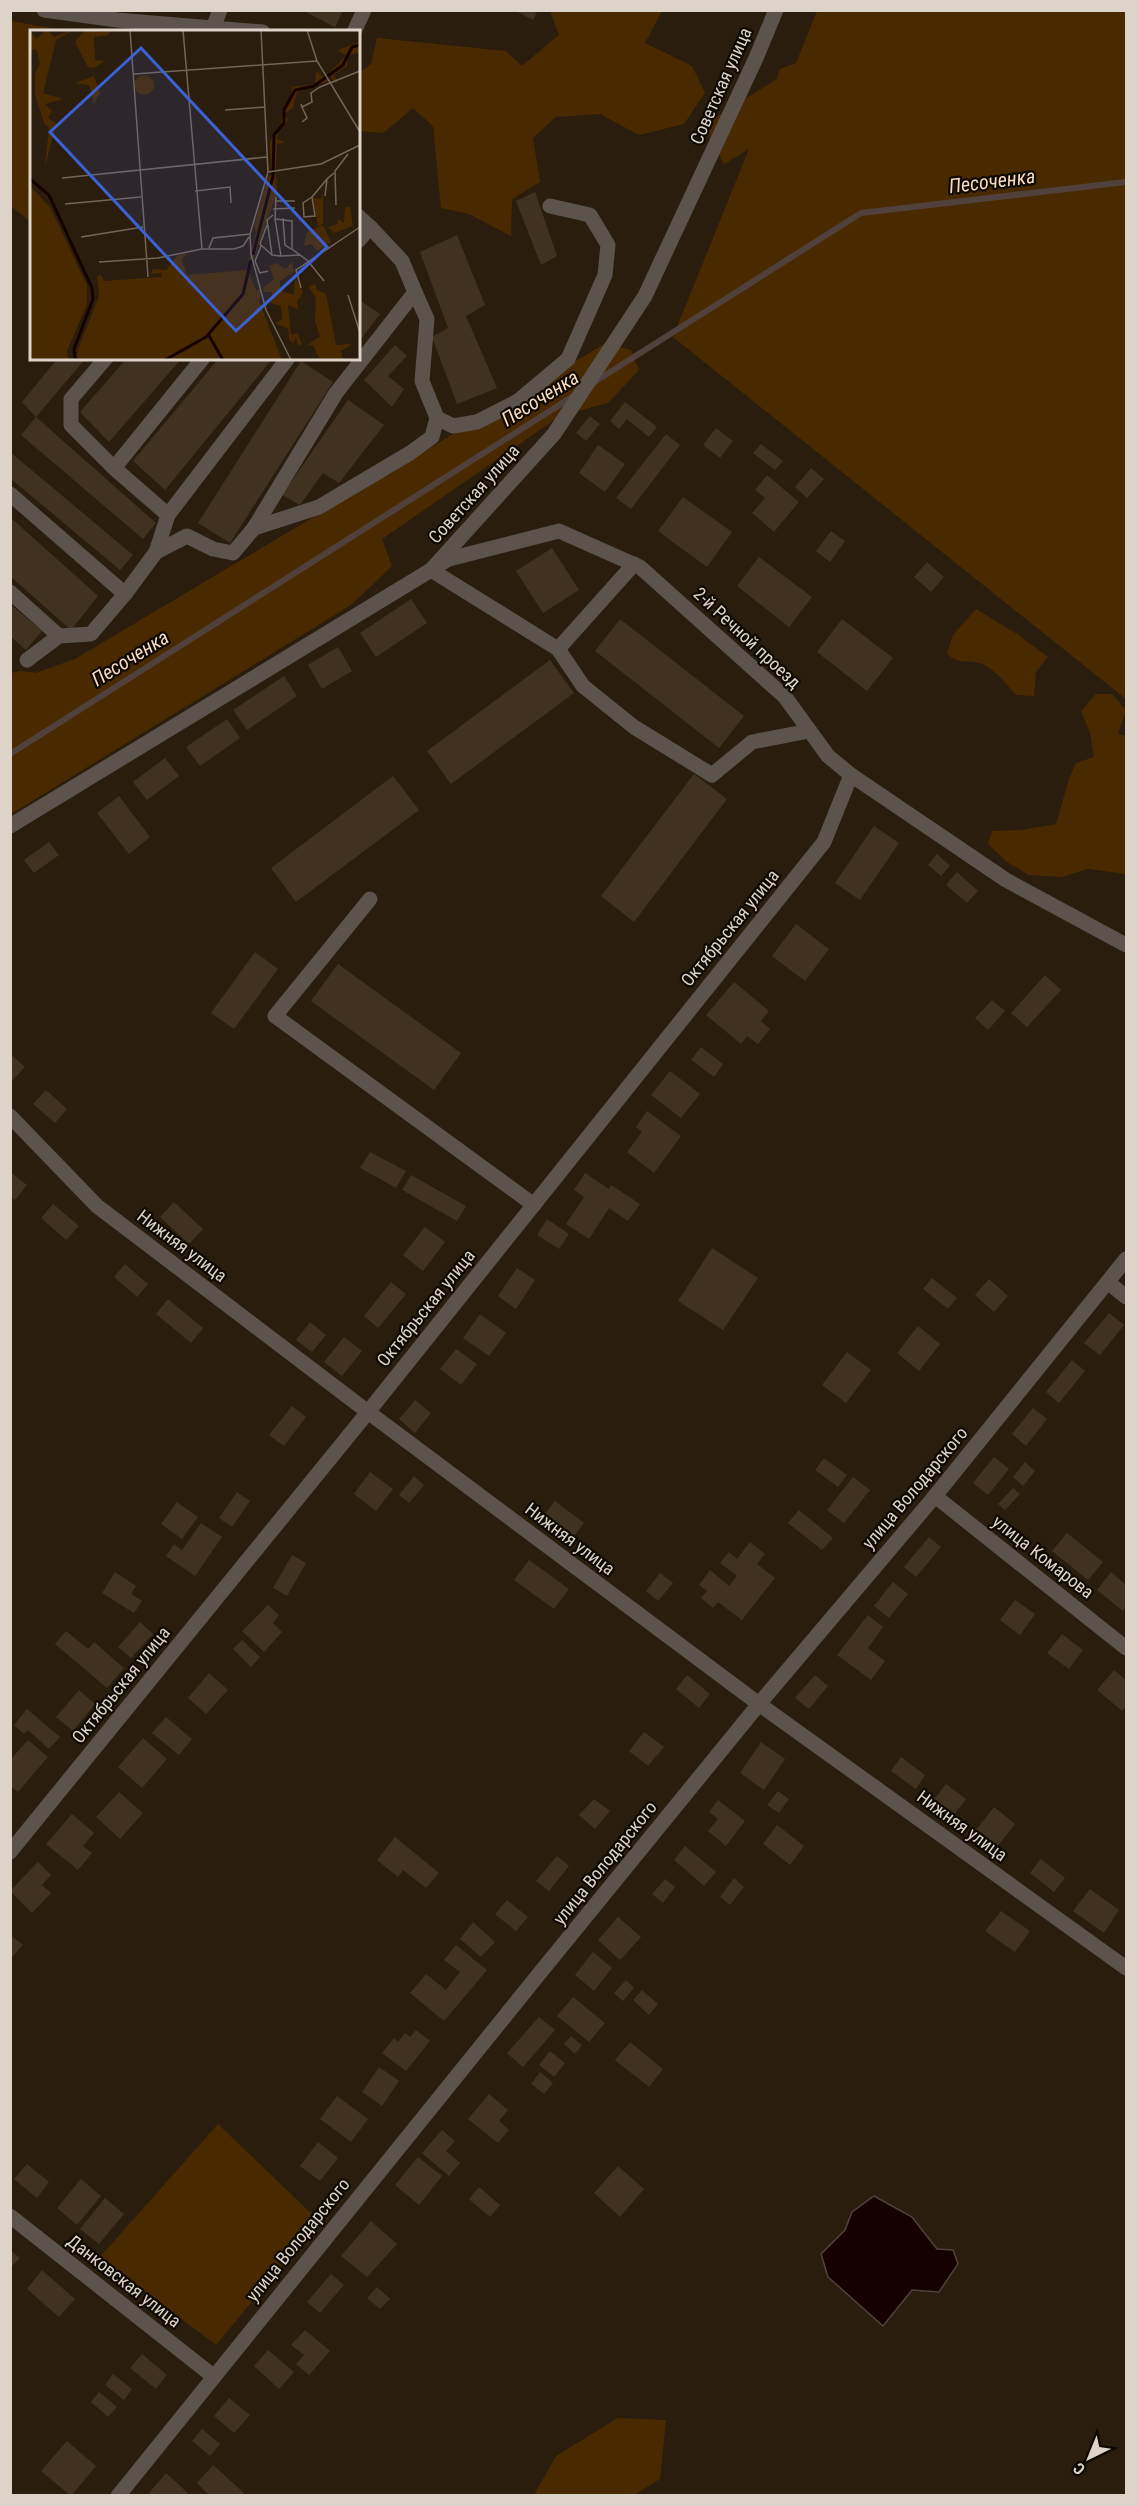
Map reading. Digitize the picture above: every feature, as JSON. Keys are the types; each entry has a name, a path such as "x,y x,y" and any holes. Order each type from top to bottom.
{"street":[{"path":"44,10 213,30 220,10"},
{"path":"355,30 364,10"},
{"name":"Советская улица","path":"10,826 430,570 554,434 648,288 776,10"},
{"path":"437,418 453,426 477,422 518,401 568,359 605,275 608,245 590,215 550,206"},
{"path":"254,528 319,507 410,453 432,436 437,418 422,381 427,319 402,261 364,221"},
{"path":"156,552 187,536 213,549 233,553 254,528 336,393 415,292"},
{"path":"104,360 71,399 71,424 114,468 168,515"},
{"path":"114,468 201,360"},
{"path":"27,660 59,636 91,634 156,552 168,515 286,360"},
{"path":"10,494 125,594"},
{"name":"2-й Речной проезд","path":"430,570 449,559 559,531 640,567 785,697 828,756 851,775 1006,880 1126,945"},
{"path":"558,649 633,564"},
{"path":"430,570 558,649 583,686 634,727 712,775 752,742 809,730"},
{"path":"10,592 59,636"},
{"name":"Октябрьская улица","path":"10,1852 368,1412 824,842 851,775"},
{"path":"370,899 275,1016 534,1204"},
{"name":"Нижняя улица","path":"10,1116 97,1206 759,1704 1126,1968"},
{"name":"улица Володарского","path":"118,2496 759,1704 934,1496 1109,1283 1126,1259"},
{"path":"1109,1283 1126,1297"},
{"name":"улица Комарова","path":"934,1496 1126,1648"},
{"name":"Данковская улица","path":"10,2216 213,2376"}],"shaded area":[{"path":"550,11 662,11 645,43 692,66 705,93 684,124 639,135 600,114 556,117 533,138 540,182 512,199 511,236 469,214 441,208 433,126 413,108 383,133 360,131 360,72 371,64 377,38 506,51 522,66 559,35"},
{"path":"817,11 1126,11 1126,699 673,337 749,149 724,164 703,125 777,79 780,69 796,63"},
{"path":"11,21 62,30 30,30 30,221 11,206"},
{"path":"606,343 631,350 639,370 608,403 560,416 382,539 392,566 351,605 11,814 11,673 21,671 36,673 75,659"},
{"path":"976,609 1017,634 1048,657 1036,672 1034,696 1016,695 999,676 984,665 960,661 947,654 953,635"},
{"path":"1096,694 1112,694 1126,710 1118,734 1126,736 1126,874 1088,869 1062,877 1029,875 1007,862 988,844 992,831 1022,830 1056,824 1076,763 1094,757 1090,733 1081,711"},
{"path":"218,2124 319,2221 216,2345 100,2257"},
{"path":"874,2196 912,2217 937,2249 953,2250 958,2264 939,2292 912,2290 883,2326 828,2277 821,2254 845,2230 852,2212"},
{"path":"618,2418 666,2420 660,2479 634,2495 534,2495 556,2456"}],"building":[{"path":"302,10 343,10 335,27"},
{"path":"514,10 538,10 533,20"},
{"path":"535,192 557,256 541,265 516,201"},
{"path":"457,235 485,305 466,316 497,388 457,404 432,337 448,328 420,252"},
{"path":"360,300 380,314 360,340"},
{"path":"395,345 407,356 388,376 404,389 392,407 364,380"},
{"path":"56,360 84,360 36,417 22,402"},
{"path":"125,360 180,360 109,442 80,412"},
{"path":"217,360 271,360 165,490 133,461"},
{"path":"301,361 333,382 230,543 198,523"},
{"path":"348,400 384,425 339,483 323,473 300,505 282,495"},
{"path":"625,402 657,427 649,437 627,419 619,429 610,421"},
{"path":"590,416 600,424 586,441 576,433"},
{"path":"36,417 156,523 143,539 21,435"},
{"path":"716,428 733,441 720,458 703,445"},
{"path":"666,434 680,445 631,509 616,498"},
{"path":"761,444 783,461 775,470 753,453"},
{"path":"598,445 625,464 605,492 579,473"},
{"path":"10,452 133,555 120,570 10,478"},
{"path":"811,468 824,479 807,498 795,487"},
{"path":"767,475 799,502 774,532 752,513 765,498 755,490"},
{"path":"683,497 732,532 707,567 658,531"},
{"path":"10,517 98,596 71,630 10,576"},
{"path":"831,531 845,541 830,562 816,551"},
{"path":"552,548 579,590 543,613 516,571"},
{"path":"759,557 812,597 789,627 737,586"},
{"path":"927,562 944,577 931,592 914,577"},
{"path":"411,599 427,623 376,657 360,633"},
{"path":"10,604 42,631 26,650 10,636"},
{"path":"620,619 744,716 719,748 595,651"},
{"path":"842,619 893,658 867,691 817,652"},
{"path":"338,647 352,671 322,689 308,665"},
{"path":"550,660 574,693 451,784 427,751"},
{"path":"284,676 297,696 247,730 233,710"},
{"path":"227,719 240,738 200,766 186,747"},
{"path":"165,758 179,776 147,800 133,782"},
{"path":"694,774 727,799 634,922 601,896"},
{"path":"393,776 419,810 296,902 271,868"},
{"path":"119,796 150,837 129,854 97,813"},
{"path":"874,826 899,843 860,900 835,883"},
{"path":"49,842 59,855 34,873 24,860"},
{"path":"937,854 950,866 941,876 928,865"},
{"path":"957,872 978,891 967,903 946,885"},
{"path":"796,924 829,949 805,981 772,956"},
{"path":"255,952 278,969 234,1029 211,1013"},
{"path":"338,964 461,1053 434,1090 311,1001"},
{"path":"1045,975 1061,990 1027,1027 1011,1013"},
{"path":"734,982 769,1011 761,1021 770,1029 758,1044 747,1036 741,1044 706,1015"},
{"path":"992,1000 1005,1011 988,1030 975,1018"},
{"path":"701,1047 723,1064 714,1077 691,1060"},
{"path":"10,1054 25,1067 10,1083"},
{"path":"670,1071 700,1094 681,1118 651,1095"},
{"path":"46,1090 67,1109 55,1123 33,1104"},
{"path":"647,1111 681,1136 654,1173 627,1152 642,1132 636,1127"},
{"path":"370,1152 406,1171 396,1188 360,1168"},
{"path":"10,1172 27,1185 15,1200 10,1197"},
{"path":"585,1173 609,1189 611,1185 640,1204 628,1221 609,1208 589,1239 566,1224 584,1197 574,1190"},
{"path":"411,1175 466,1206 457,1221 402,1190"},
{"path":"174,1202 203,1229 189,1244 160,1217"},
{"path":"53,1204 79,1226 66,1240 41,1218"},
{"path":"547,1219 569,1234 559,1249 537,1235"},
{"path":"425,1227 445,1242 423,1271 403,1255"},
{"path":"712,1248 758,1278 723,1330 678,1301"},
{"path":"125,1264 148,1284 137,1297 114,1277"},
{"path":"517,1268 535,1280 516,1309 498,1296"},
{"path":"932,1278 957,1298 948,1309 923,1289"},
{"path":"989,1279 1008,1296 994,1312 975,1295"},
{"path":"391,1282 406,1294 378,1328 364,1316"},
{"path":"168,1299 203,1328 191,1343 156,1314"},
{"path":"1109,1313 1124,1325 1100,1355 1084,1343"},
{"path":"480,1314 506,1333 489,1356 463,1338"},
{"path":"310,1322 326,1335 312,1352 296,1340"},
{"path":"918,1326 940,1344 919,1371 897,1353"},
{"path":"344,1337 362,1351 342,1376 324,1362"},
{"path":"456,1349 477,1364 461,1385 440,1369"},
{"path":"847,1352 871,1370 846,1403 822,1385"},
{"path":"1072,1360 1085,1371 1059,1403 1046,1392"},
{"path":"415,1400 431,1413 415,1433 399,1419"},
{"path":"292,1406 306,1417 284,1446 269,1435"},
{"path":"1033,1408 1047,1419 1026,1446 1012,1434"},
{"path":"994,1457 1009,1469 988,1495 973,1483"},
{"path":"824,1458 847,1475 838,1487 815,1470"},
{"path":"1025,1462 1035,1471 1023,1486 1013,1477"},
{"path":"370,1472 393,1489 376,1511 354,1494"},
{"path":"414,1476 424,1485 409,1503 399,1495"},
{"path":"853,1477 870,1490 844,1523 827,1510"},
{"path":"1013,1488 1020,1494 1005,1510 998,1504"},
{"path":"237,1492 250,1501 232,1527 219,1518"},
{"path":"555,1501 584,1523 571,1540 542,1518"},
{"path":"177,1502 198,1517 182,1539 161,1524"},
{"path":"799,1510 833,1538 822,1550 788,1523"},
{"path":"201,1523 222,1537 195,1576 166,1556 174,1544 182,1550"},
{"path":"1067,1533 1103,1562 1088,1580 1052,1551"},
{"path":"929,1537 941,1547 916,1577 904,1567"},
{"path":"750,1542 765,1554 757,1564 775,1578 742,1620 718,1602 713,1608 701,1598 707,1591 699,1585 710,1570 729,1586 737,1576 720,1563 729,1552 737,1559"},
{"path":"292,1555 306,1563 287,1596 273,1588"},
{"path":"529,1560 569,1589 554,1609 514,1580"},
{"path":"115,1572 136,1586 131,1594 142,1601 134,1613 102,1593"},
{"path":"1111,1572 1126,1585 1126,1606 1123,1611 1097,1590"},
{"path":"660,1573 673,1583 658,1601 646,1591"},
{"path":"893,1582 908,1594 889,1618 874,1606"},
{"path":"1015,1600 1035,1614 1020,1635 1000,1620"},
{"path":"268,1605 279,1615 273,1623 282,1632 264,1652 242,1631"},
{"path":"868,1615 883,1627 868,1648 885,1661 871,1680 837,1655"},
{"path":"140,1622 153,1634 131,1658 118,1647"},
{"path":"66,1631 88,1649 94,1642 124,1668 107,1688 55,1644"},
{"path":"1062,1634 1083,1650 1069,1669 1047,1653"},
{"path":"242,1640 260,1657 251,1667 233,1649"},
{"path":"1114,1670 1126,1680 1126,1706 1122,1711 1097,1690"},
{"path":"209,1673 228,1690 206,1714 188,1698"},
{"path":"687,1675 710,1694 699,1708 676,1689"},
{"path":"815,1675 828,1686 809,1709 795,1698"},
{"path":"79,1690 95,1704 73,1731 56,1717"},
{"path":"27,1709 60,1737 49,1749 28,1730 24,1734 14,1725"},
{"path":"166,1717 192,1739 179,1755 152,1733"},
{"path":"644,1732 664,1747 648,1766 629,1751"},
{"path":"143,1738 167,1759 142,1788 118,1767"},
{"path":"28,1740 48,1757 18,1792 10,1786 10,1760"},
{"path":"761,1742 785,1759 764,1790 740,1773"},
{"path":"901,1757 925,1775 916,1789 891,1771"},
{"path":"946,1784 966,1799 953,1816 933,1801"},
{"path":"778,1791 789,1799 779,1813 767,1805"},
{"path":"119,1792 143,1813 120,1839 96,1817"},
{"path":"594,1799 610,1811 595,1829 579,1815"},
{"path":"718,1800 745,1821 726,1846 708,1831 718,1819 709,1812"},
{"path":"994,1807 1015,1824 996,1848 975,1831"},
{"path":"72,1814 94,1833 83,1846 92,1853 78,1870 46,1844"},
{"path":"777,1825 804,1846 790,1865 763,1844"},
{"path":"395,1837 439,1873 426,1888 403,1870 398,1877 377,1860"},
{"path":"685,1846 716,1872 704,1886 674,1860"},
{"path":"557,1856 569,1866 549,1891 536,1881"},
{"path":"1041,1859 1065,1878 1054,1892 1030,1873"},
{"path":"38,1862 51,1875 42,1885 51,1893 32,1913 10,1891"},
{"path":"734,1878 744,1887 730,1905 720,1897"},
{"path":"665,1879 675,1887 663,1903 652,1894"},
{"path":"1090,1889 1119,1910 1104,1933 1073,1911"},
{"path":"507,1900 528,1917 516,1931 495,1914"},
{"path":"1001,1911 1030,1931 1015,1952 985,1931"},
{"path":"618,1917 641,1937 620,1960 598,1940"},
{"path":"473,1922 495,1942 481,1957 460,1939"},
{"path":"10,1935 23,1945 12,1957 10,1956"},
{"path":"456,1945 487,1970 444,2021 410,1993 426,1974 446,1990 460,1972 444,1960"},
{"path":"593,1952 612,1968 594,1991 575,1975"},
{"path":"626,1980 634,1988 623,2001 614,1993"},
{"path":"642,1990 658,2004 649,2015 633,2000"},
{"path":"573,1997 605,2023 589,2042 557,2016"},
{"path":"539,2017 555,2030 523,2067 507,2053"},
{"path":"416,2030 430,2041 406,2071 382,2053 394,2038 398,2042 405,2033 410,2037"},
{"path":"571,2036 582,2045 575,2054 564,2044"},
{"path":"630,2042 663,2069 649,2087 615,2060"},
{"path":"550,2051 565,2063 554,2077 539,2065"},
{"path":"379,2067 399,2081 382,2106 362,2092"},
{"path":"540,2072 553,2083 544,2094 531,2084"},
{"path":"489,2094 508,2110 499,2121 509,2130 498,2143 468,2119"},
{"path":"337,2096 368,2119 351,2142 320,2119"},
{"path":"442,2130 455,2141 446,2151 460,2163 449,2176 422,2153"},
{"path":"318,2142 338,2158 320,2181 300,2166"},
{"path":"418,2157 442,2176 419,2205 395,2185"},
{"path":"27,2164 49,2182 37,2198 14,2179"},
{"path":"618,2166 644,2189 620,2217 594,2193"},
{"path":"81,2179 101,2196 77,2225 57,2208"},
{"path":"479,2187 500,2205 490,2217 469,2199"},
{"path":"105,2198 124,2214 99,2244 80,2229"},
{"path":"371,2221 397,2244 367,2277 341,2256"},
{"path":"10,2250 20,2258 10,2268"},
{"path":"42,2270 75,2299 59,2317 27,2289"},
{"path":"331,2274 344,2285 320,2313 307,2302"},
{"path":"377,2287 390,2299 380,2309 367,2298"},
{"path":"305,2330 330,2351 309,2375 296,2364 304,2355 291,2345"},
{"path":"268,2350 294,2372 279,2389 254,2366"},
{"path":"142,2354 167,2375 156,2389 130,2368"},
{"path":"113,2374 132,2389 124,2400 105,2385"},
{"path":"99,2392 117,2407 108,2417 91,2402"},
{"path":"229,2398 250,2415 234,2433 214,2416"},
{"path":"202,2429 220,2444 210,2456 192,2441"},
{"path":"67,2441 96,2466 71,2496 41,2471"},
{"path":"213,2465 244,2493 242,2496 210,2496 197,2483"},
{"path":"166,2473 188,2493 186,2496 152,2496 149,2493"}],"waterway":[{"name":"Песоченка","path":"593,383 861,213 1126,182"},
{"name":"Песоченка","path":"10,754 575,395"}]}
